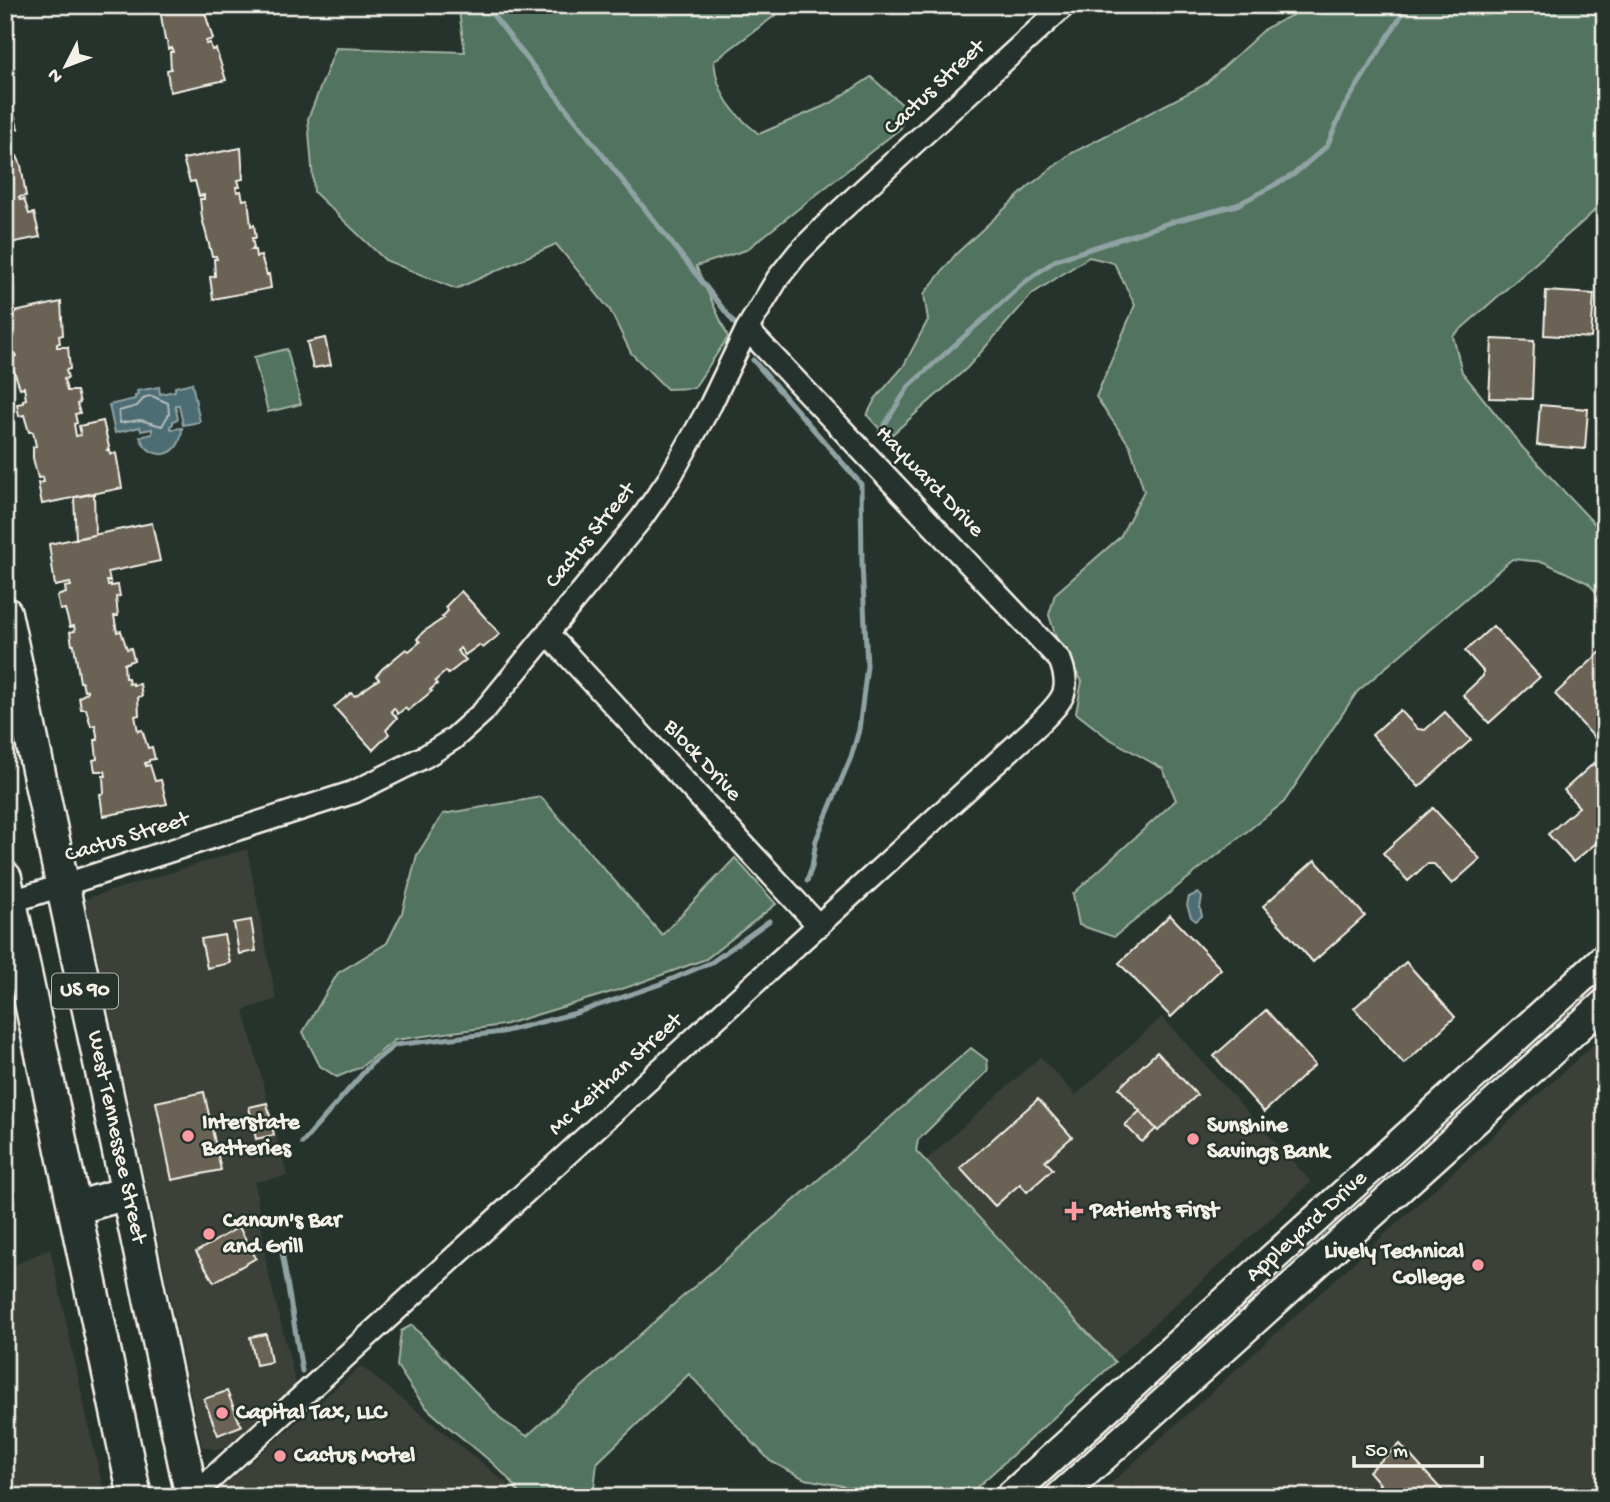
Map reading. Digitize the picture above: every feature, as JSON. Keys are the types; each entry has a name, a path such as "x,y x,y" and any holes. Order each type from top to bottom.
{"main road":[{"name":"West Tennessee Street","path":"5,613 189,1496"},
{"name":"US 90","path":"8,890 135,1497"},
{"name":"Appleyard Drive","path":"1009,1497 1605,957"},
{"name":"Appleyard Drive","path":"1059,1497 1605,1003"},
{"path":"75,1209 127,1193"}],"street":[{"name":"Cactus Street","path":"8,890 63,885 343,796 426,756 453,739 483,712 641,519 670,479 706,415 747,329 778,278 798,253 1065,5"},
{"name":"Hayward Drive","path":"747,329 1037,634 1059,660 1066,677"},
{"name":"Block Drive","path":"547,633 819,926"},
{"name":"Mc Keithan Street","path":"189,1496 210,1480 1039,724 1063,699 1066,677"}],"shaded area":[{"path":"247,849 276,999 244,1010 287,1176 255,1182 267,1268 298,1392 234,1442 218,1450 202,1446 85,899"},
{"name":"Patients First","path":"1162,1017 1311,1182 1109,1365 924,1162 1040,1057 1076,1095"},
{"name":"Lively Technical College","path":"1605,1034 1605,1497 1096,1497"},
{"path":"50,1248 105,1497 5,1497 5,1270"},
{"path":"361,1366 509,1485 511,1497 211,1497"}],"green space":[{"path":"458,5 789,5 714,61 723,94 741,119 759,134 831,103 871,77 905,107 901,128 746,250 696,266 728,337 694,388 667,389 631,353 610,310 556,244 456,289 385,260 314,192 308,119 336,48 465,52"},
{"path":"1312,5 1605,5 1605,199 1453,336 1462,372 1523,448 1605,535 1605,602 1588,583 1544,562 1512,559 1357,692 1284,802 1114,937 1079,925 1073,894 1176,800 1163,769 1108,738 1076,713 1082,681 1058,643 1049,615 1055,594 1120,537 1144,491 1130,446 1096,397 1135,305 1114,263 1089,257 1032,294 967,368 888,438 867,415 875,399 903,367 928,320 924,294 956,254 1029,186 1070,154 1204,85 1266,28"},
{"path":"287,349 301,404 268,412 254,357"},
{"path":"541,797 662,935 735,858 776,904 706,959 628,987 503,1025 395,1040 361,1067 337,1077 320,1066 303,1032 338,973 387,943 402,913 417,855 443,814"},
{"path":"971,1048 987,1060 988,1071 918,1140 916,1151 1115,1362 966,1497 878,1497 843,1486 805,1479 770,1461 689,1374 597,1463 593,1497 521,1497 504,1474 426,1407 397,1366 401,1331 412,1325 503,1421 527,1436 673,1305"}],"water":[{"path":"192,383 200,422 183,425 179,405 175,405 178,419 170,426 171,429 182,428 181,438 172,451 158,454 145,446 140,437 152,434 152,429 141,431 140,427 115,433 109,405 135,399 137,391 159,387 160,394"},
{"path":"1198,893 1202,897 1202,916 1196,921 1191,917 1187,905 1189,897"}],"building":[{"path":"159,5 206,5 205,13 213,39 206,41 206,44 210,43 212,50 216,49 226,80 170,92 167,70 171,69 170,52 173,52 172,48 168,49 165,40 160,9 164,9"},
{"path":"5,100 11,118 15,117 18,129 8,134 10,139 7,140 13,156 17,156 21,165 26,196 19,197 20,200 24,199 29,214 34,213 40,237 5,244"},
{"path":"241,148 243,179 238,180 240,187 236,187 237,192 241,191 243,200 248,199 251,226 254,225 256,238 252,238 254,248 251,250 255,250 256,257 261,256 267,275 269,274 271,288 213,299 210,277 215,276 214,259 217,259 212,256 202,218 200,199 204,199 204,195 199,196 195,181 190,182 183,159"},
{"path":"1546,291 1594,294 1591,338 1544,335"},
{"path":"61,302 63,335 59,336 60,343 57,347 68,347 70,369 66,370 68,378 64,379 67,391 77,391 80,403 77,404 80,413 75,414 76,436 81,435 79,426 103,421 109,447 107,450 110,454 116,453 122,488 42,504 38,483 44,482 43,477 38,478 33,458 33,447 36,446 33,432 29,432 24,415 19,416 17,404 26,399 24,387 20,388 14,371 10,372 8,360 16,354 12,354 5,339 5,314"},
{"path":"325,338 331,365 313,368 307,342"},
{"path":"1492,339 1534,341 1532,399 1489,398"},
{"path":"1540,405 1588,409 1585,449 1537,445"},
{"path":"94,493 95,535 76,539 74,497"},
{"path":"152,523 160,561 108,572 110,581 107,581 108,585 118,585 118,616 114,616 117,632 121,631 127,649 131,648 134,660 124,664 125,678 128,678 129,684 140,684 142,696 138,697 139,715 135,716 138,731 142,730 148,748 152,747 155,759 145,763 146,766 150,765 155,781 161,780 167,804 103,816 100,794 104,793 105,771 95,771 93,760 97,759 95,740 98,740 95,725 91,726 86,709 81,709 79,697 87,693 87,690 84,691 80,682 72,645 70,632 75,631 74,626 70,627 65,609 60,610 57,596 66,593 65,587 71,586 70,583 55,586 49,544"},
{"path":"461,591 500,634 483,648 479,645 465,655 460,648 457,651 466,660 448,674 446,671 435,681 437,684 430,690 432,691 408,711 405,708 398,714 394,708 391,711 397,718 386,730 389,734 373,750 334,707 351,693 355,696 379,679 376,676 382,669 406,649 409,651 420,642 417,639 444,618 442,617 448,611 445,607"},
{"path":"1493,626 1540,677 1489,723 1463,695 1483,676 1483,671 1465,651"},
{"path":"1605,648 1605,742 1601,745 1555,694"},
{"path":"1400,710 1418,729 1425,730 1445,712 1471,740 1419,787 1372,735"},
{"path":"1594,763 1605,776 1605,836 1573,862 1548,834 1579,807 1564,790"},
{"path":"1433,808 1480,859 1452,884 1434,864 1427,864 1408,881 1383,853"},
{"path":"1315,860 1365,916 1313,962 1263,906"},
{"path":"1170,915 1221,969 1171,1017 1119,963"},
{"path":"251,920 256,951 239,954 234,923"},
{"path":"224,935 230,963 207,968 201,939"},
{"path":"1406,962 1455,1017 1404,1064 1354,1008"},
{"path":"1266,1010 1315,1065 1264,1112 1214,1056"},
{"path":"1157,1052 1197,1095 1158,1131 1119,1088"},
{"name":"Interstate Batteries","path":"204,1092 221,1170 172,1180 156,1102"},
{"path":"1038,1099 1072,1137 1045,1161 1053,1169 1027,1192 1020,1184 995,1206 960,1168"},
{"path":"267,1103 274,1135 256,1139 249,1107"},
{"path":"1140,1111 1156,1129 1142,1142 1125,1125"},
{"path":"239,1227 256,1258 214,1282 196,1252"},
{"path":"266,1334 271,1362 256,1365 250,1337"},
{"name":"Capital Tax, LLC","path":"227,1391 241,1426 218,1435 204,1399"},
{"path":"1400,1444 1448,1497 1366,1497 1380,1484 1369,1471"},
{"path":"1352,1487 1360,1497 1341,1497"}],"waterway":[{"path":"485,5 739,329"},
{"path":"880,432 909,386 1026,281 1056,260 1175,221 1237,205 1293,175 1327,146 1344,107 1408,5"},
{"path":"753,360 861,484 867,666 859,730 851,757 816,840 807,881"},
{"path":"302,1143 371,1064 395,1045 502,1032 576,1013 658,985 712,962 769,921"},
{"path":"282,1252 302,1371"}],"place":[{"name":"Interstate Batteries","path":"188,1136"},
{"name":"Sunshine Savings Bank","path":"1193,1139"},
{"name":"Patients First","path":"1074,1211"},
{"name":"Cancun's Bar and Grill","path":"209,1234"},
{"name":"Lively Technical College","path":"1478,1265"},
{"name":"Capital Tax, LLC","path":"222,1413"},
{"name":"Cactus Motel","path":"280,1456"}]}
